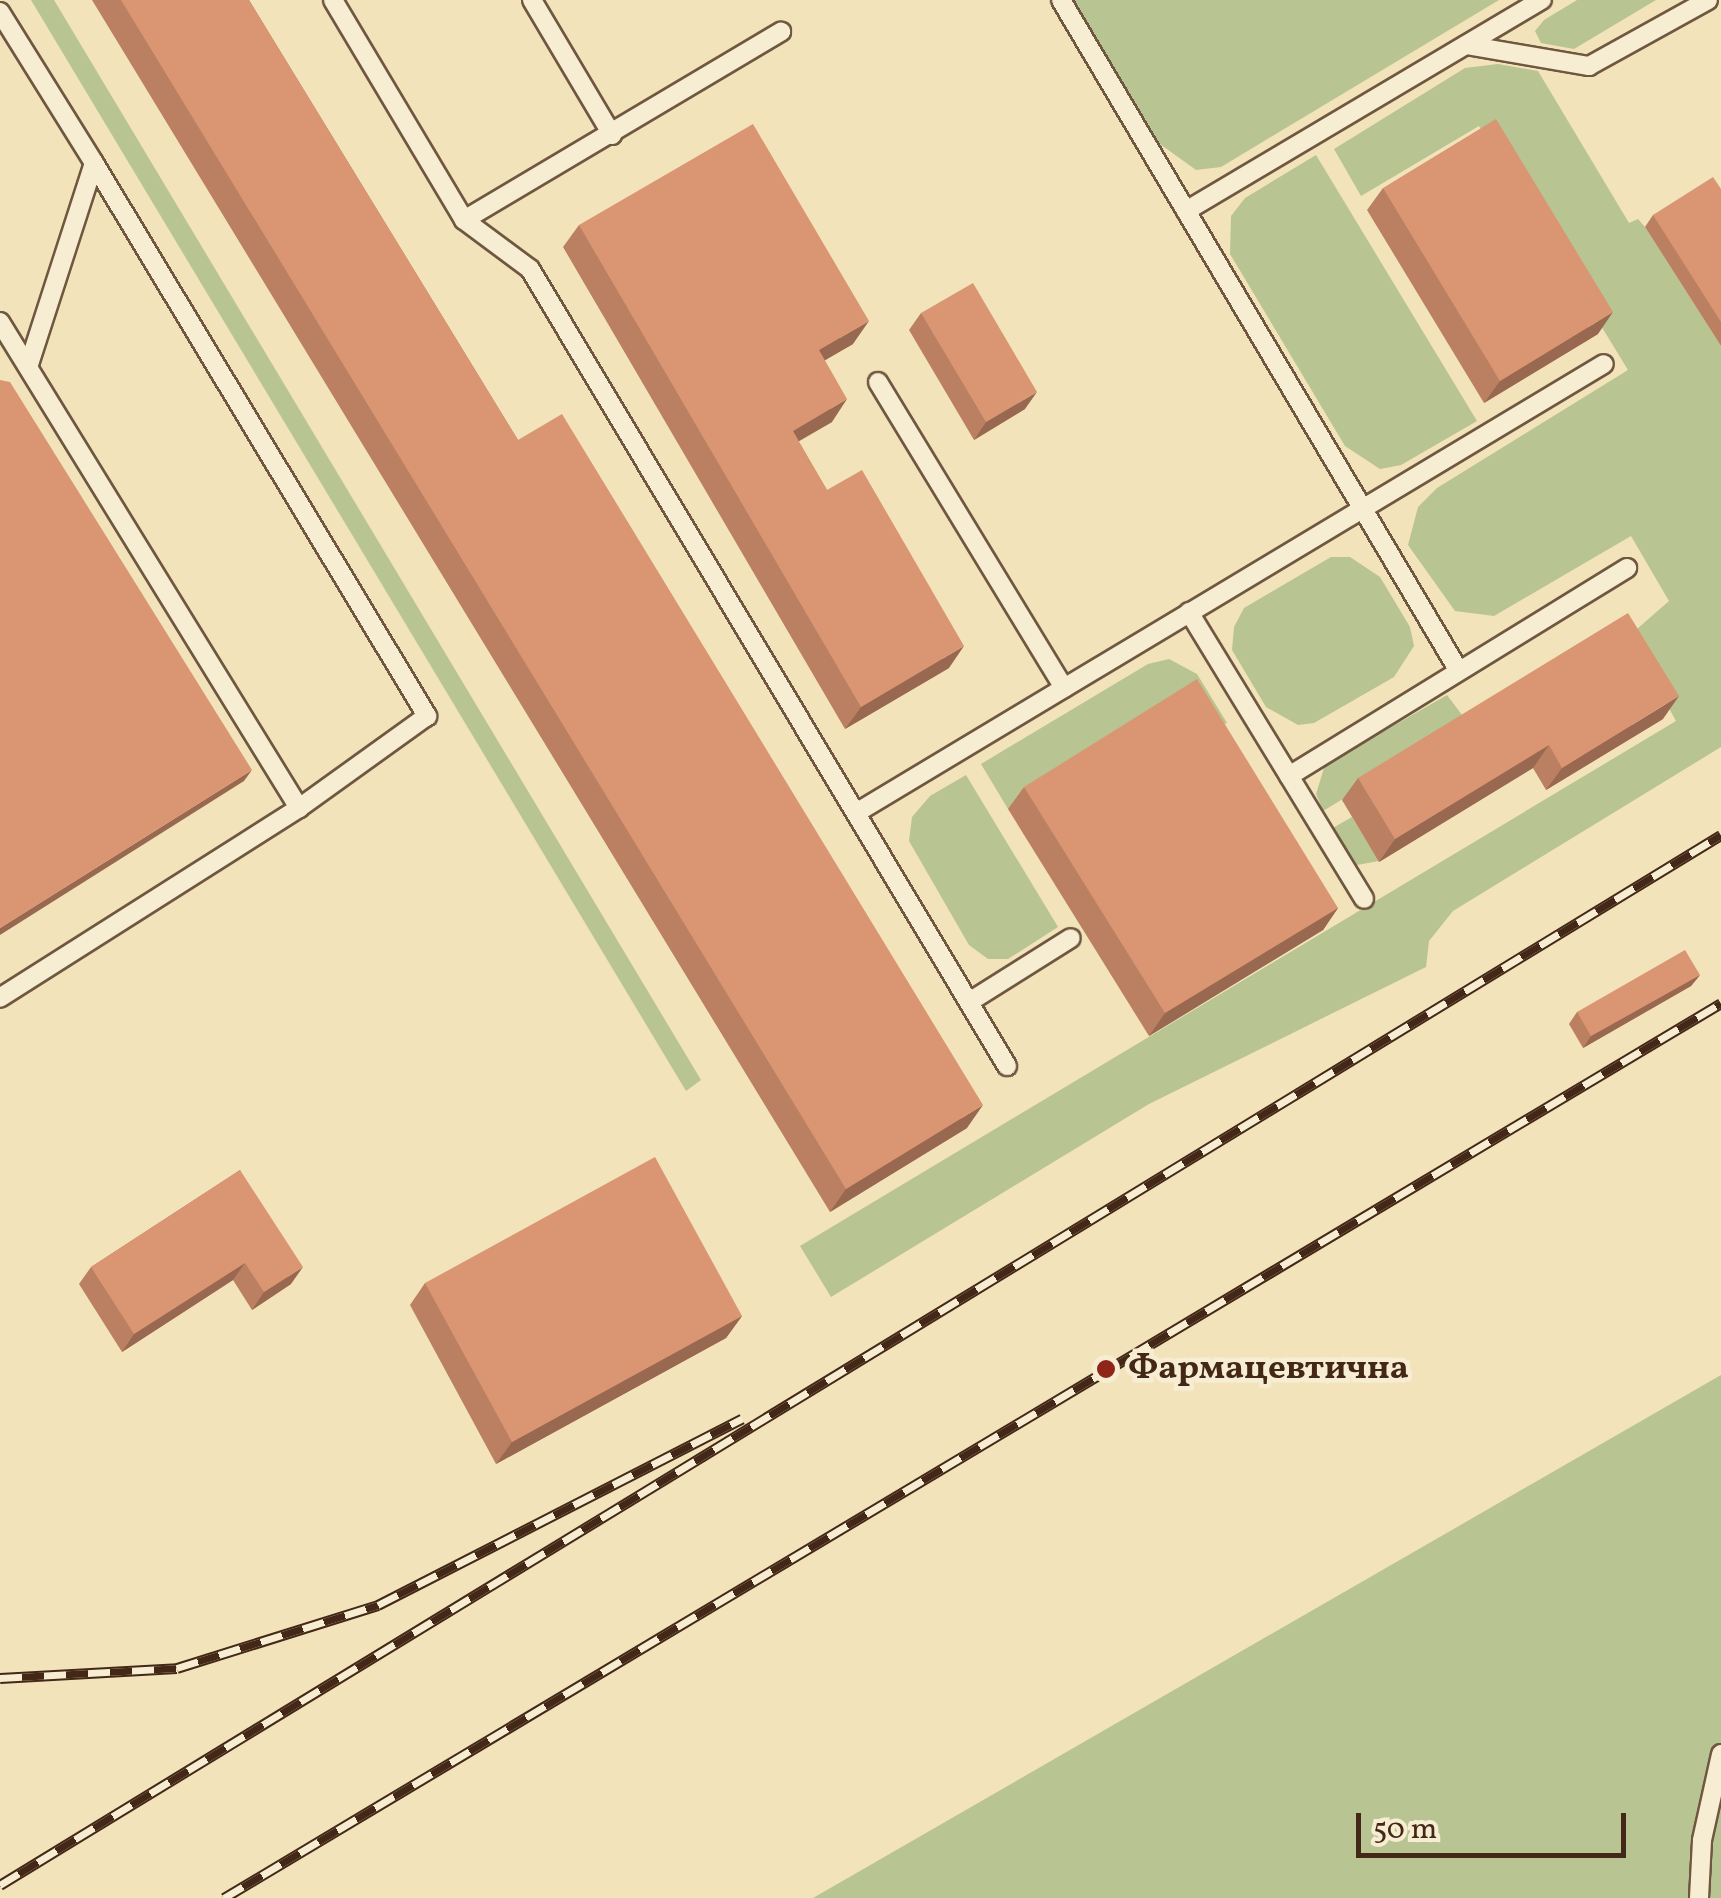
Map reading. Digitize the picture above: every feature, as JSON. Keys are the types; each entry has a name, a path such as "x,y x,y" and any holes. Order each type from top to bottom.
{"lane":[{"path":"333,0 464,220 530,269 1007,1066"},
{"path":"532,0 612,136"},
{"path":"1061,0 1460,671"},
{"path":"1186,212 1542,0"},
{"path":"1466,45 1589,66 1708,0"},
{"path":"0,12 427,716 299,808 0,998"},
{"path":"464,220 612,136 782,32"},
{"path":"28,367 94,164"},
{"path":"0,322 299,808"},
{"path":"856,814 1604,364"},
{"path":"878,382 1064,688"},
{"path":"1289,776 1627,568"},
{"path":"1189,612 1364,899"},
{"path":"969,1002 1071,938"},
{"path":"1699,1898 1702,1840 1721,1754"}],"green space":[{"path":"31,0 54,0 701,1080 686,1091"},
{"path":"1074,0 1499,0 1221,167 1196,170 1160,144"},
{"path":"1577,0 1656,0 1574,49 1541,43 1535,31 1544,20"},
{"path":"1498,64 1538,71 1629,223 1638,219 1645,227 1721,346 1721,747 1453,911 1429,941 1426,967 1149,1104 831,1297 800,1246 1676,721 1635,646 1637,629 1669,601 1631,536 1494,616 1455,611 1408,545 1418,507 1437,488 1628,370 1479,126 1361,196 1334,149 1465,68"},
{"path":"1316,155 1477,421 1401,465 1380,469 1345,446 1230,254 1231,216 1245,198"},
{"path":"1331,557 1350,557 1380,577 1410,627 1414,646 1394,677 1314,723 1298,725 1266,707 1232,650 1234,627 1244,608"},
{"path":"1169,659 1197,674 1227,723 1008,809 981,764 1148,664"},
{"path":"1447,695 1468,723 1323,811 1316,794 1325,765"},
{"path":"966,775 1058,927 1008,959 988,959 969,945 909,841 912,817 930,796"},
{"path":"1352,817 1379,861 1357,865 1348,858 1331,829"},
{"path":"1721,1375 1721,1898 813,1898"}],"building":[{"path":"121,0 249,0 518,440 562,414 983,1105 846,1189"},
{"path":"1496,119 1613,312 1500,381 1383,188"},
{"path":"753,124 869,321 819,350 847,399 793,431 827,490 862,470 964,646 861,707 579,225"},
{"path":"1713,177 1721,189 1721,322 1653,215"},
{"path":"973,283 1037,392 986,422 921,313"},
{"path":"0,380 10,382 252,770 0,928"},
{"path":"1628,613 1679,696 1562,768 1549,745 1395,839 1358,778"},
{"path":"1197,679 1338,908 1165,1013 1024,787"},
{"path":"1685,950 1700,975 1591,1036 1577,1012"},
{"path":"655,1157 742,1316 512,1442 425,1283"},
{"path":"240,1170 303,1267 264,1292 245,1263 134,1334 91,1267"}],"railway":[{"path":"0,1885 1721,835"},
{"path":"224,1898 1721,1003"},
{"path":"0,1678 177,1668 378,1605 742,1419"}],"place":[{"name":"Фармацевтична","path":"1106,1369"}]}
